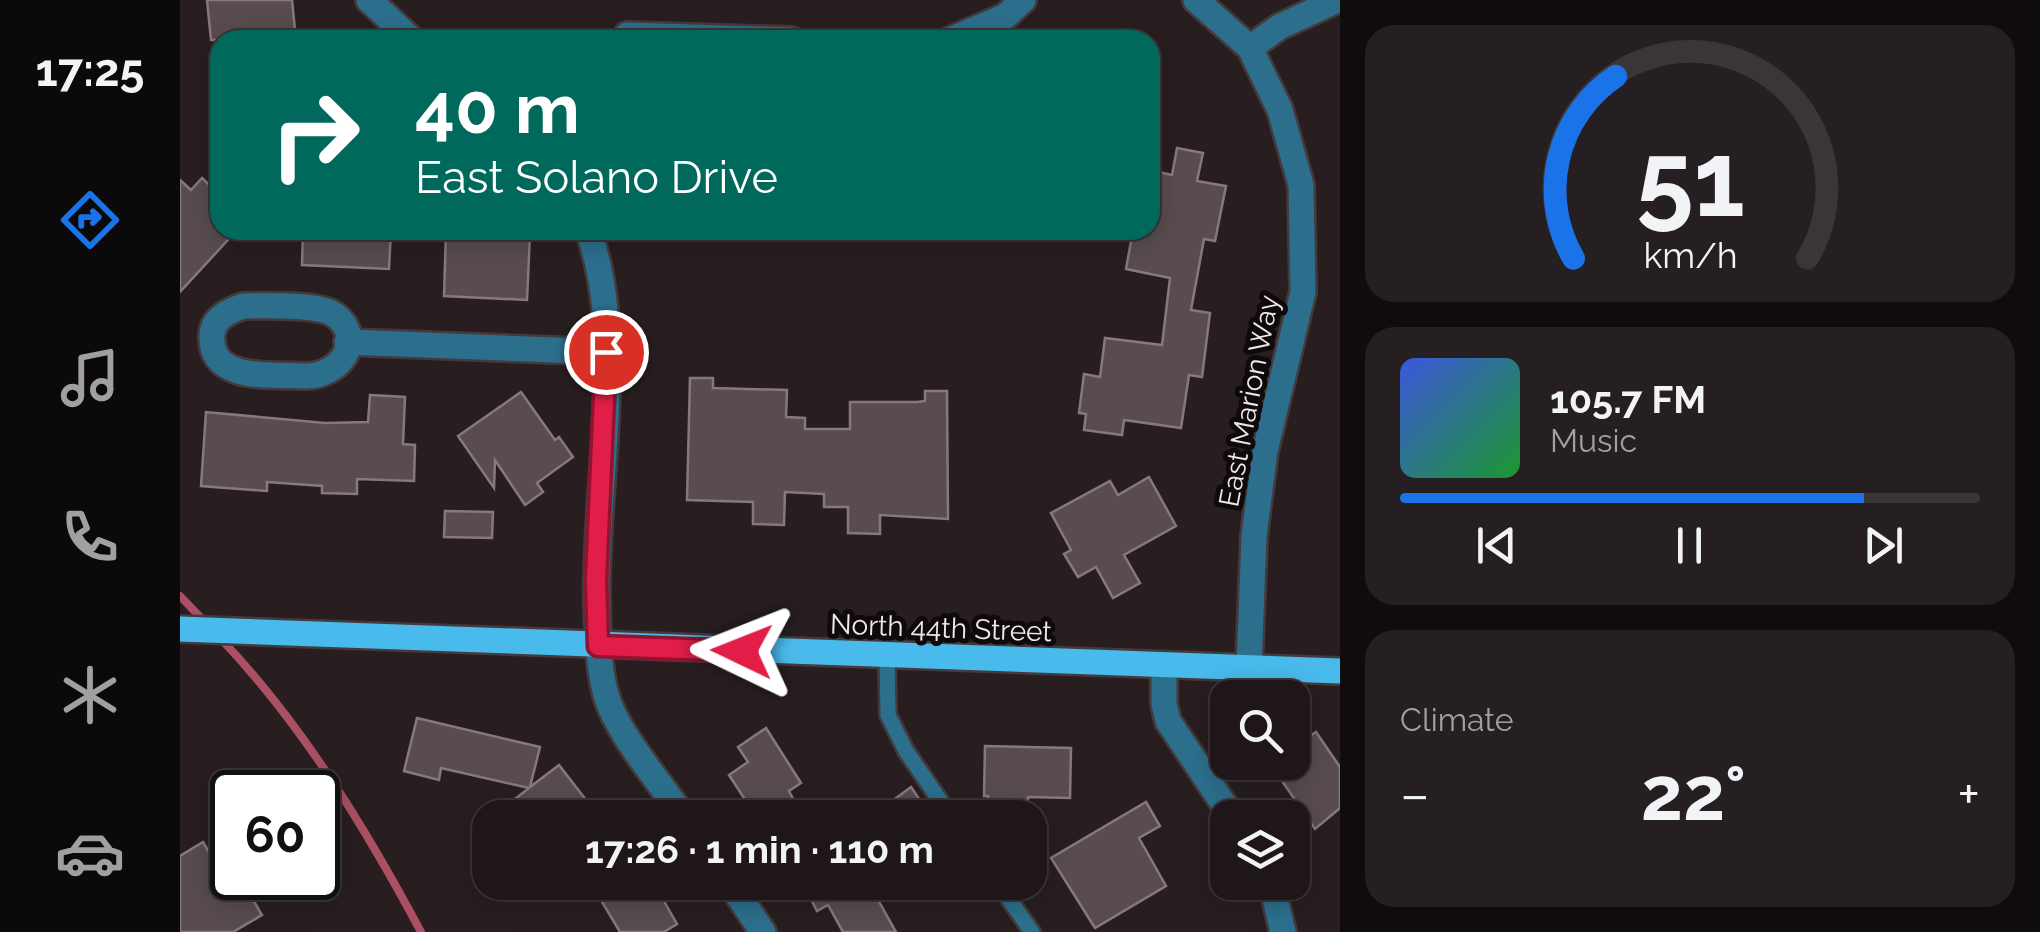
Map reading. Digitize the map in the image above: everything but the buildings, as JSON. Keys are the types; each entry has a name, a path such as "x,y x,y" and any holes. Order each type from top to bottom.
{"main road":[{"name":"North 44th Street","path":"181,629 1340,671"}],"street":[{"path":"369,0 401,30"},
{"path":"973,30 1006,16 1023,0"},
{"name":"East Marion Way","path":"1196,0 1250,48 1280,110 1301,185 1302,292 1265,451 1254,536 1250,668"},
{"path":"1250,48 1279,27 1337,0"},
{"path":"592,240 601,266 606,352 596,580 598,646 606,696 615,716 672,800"},
{"path":"243,306 314,308 334,314 347,331 348,342 348,352 336,369 316,376 246,374 226,368 213,351 212,330 224,313 243,306"},
{"path":"348,342 606,352"},
{"path":"1164,665 1168,721 1222,800"},
{"path":"741,900 763,932"},
{"path":"1275,900 1283,932"}],"lane":[{"path":"887,657 888,715 906,751 940,800"},
{"path":"1010,900 1032,932"}],"waterway":[{"path":"180,596 204,621"},
{"path":"221,639 279,706 331,779 421,932"}],"route":[{"path":"606,352 596,580 598,646 742,651"}]}
